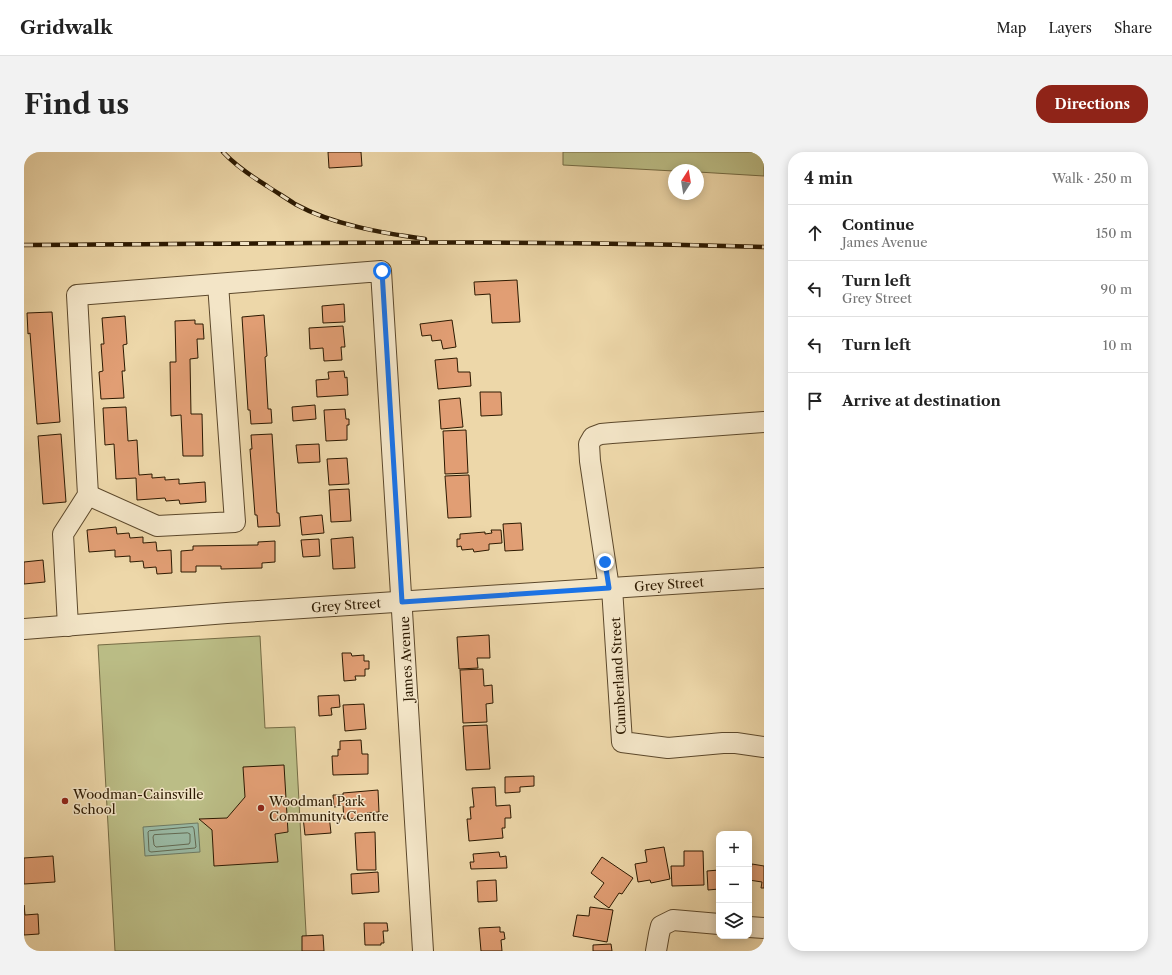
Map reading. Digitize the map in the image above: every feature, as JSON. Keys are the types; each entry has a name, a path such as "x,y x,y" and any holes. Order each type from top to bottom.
{"street":[{"name":"James Avenue","path":"218,284 382,271 423,951"},
{"path":"68,626 63,534 88,496 77,295 218,284 235,522 157,526 88,496"},
{"path":"611,588 590,461 589,444 593,437 601,434 612,433 764,422"},
{"name":"Grey Street","path":"24,629 227,613 764,578"},
{"name":"Cumberland Street","path":"611,588 622,742 668,748 723,743 736,743 764,747"},
{"path":"656,951 661,926 673,920 714,923"},
{"path":"752,927 764,928"}],"green space":[{"path":"563,152 764,152 764,176 704,172 704,164 668,164 668,171 563,165"},
{"path":"260,636 265,728 295,727 307,951 115,951 98,645"}],"water":[{"path":"198,823 200,852 145,856 143,827"}],"building":[{"path":"328,152 361,152 362,166 329,168"},
{"path":"517,280 520,322 492,323 490,294 475,295 474,282"},
{"path":"344,304 345,322 323,323 322,306"},
{"path":"52,312 60,422 37,424 27,313"},
{"path":"264,315 267,356 265,357 268,409 271,409 272,423 251,424 250,410 248,410 242,317"},
{"path":"125,316 127,344 123,345 125,371 122,371 124,398 101,399 99,372 103,371 101,344 104,344 102,318"},
{"path":"195,320 195,324 203,324 204,339 197,339 198,358 190,359 191,414 202,414 203,456 183,456 181,415 171,416 170,362 176,362 175,321"},
{"path":"452,320 456,347 443,349 441,340 432,341 431,335 422,336 420,324"},
{"path":"343,326 345,347 341,347 342,360 324,361 323,348 310,349 309,328"},
{"path":"457,358 458,372 470,372 471,386 438,389 435,360"},
{"path":"344,371 345,378 347,377 348,395 317,397 316,380 329,379 328,372"},
{"path":"480,392 501,392 502,415 481,416"},
{"path":"460,398 463,427 441,429 439,400"},
{"path":"315,405 316,419 293,421 292,407"},
{"path":"126,407 128,441 137,440 139,475 152,474 152,478 165,477 165,480 179,479 179,484 205,482 206,502 180,504 179,500 166,501 165,498 137,500 136,478 116,479 114,444 105,445 103,408"},
{"path":"345,409 346,419 349,419 349,425 347,425 347,440 326,441 324,410"},
{"path":"466,430 468,473 445,474 443,431"},
{"path":"61,434 66,502 43,504 38,436"},
{"path":"272,434 277,513 279,513 280,526 258,527 257,515 255,515 250,449 252,449 251,435"},
{"path":"319,444 320,462 298,463 296,445"},
{"path":"347,458 349,484 329,485 327,459"},
{"path":"469,475 471,517 448,518 445,476"},
{"path":"349,489 351,521 331,522 329,490"},
{"path":"322,515 324,533 302,535 300,517"},
{"path":"521,523 523,550 505,551 503,524"},
{"path":"116,527 117,534 129,533 130,538 143,537 143,543 156,542 157,551 171,550 172,573 157,574 156,567 144,568 143,561 130,562 130,556 115,557 115,550 89,552 87,530"},
{"path":"491,530 501,530 502,543 489,544 489,550 474,552 473,549 462,550 461,546 457,547 457,539 460,539 460,534 485,532 485,534 492,533"},
{"path":"353,537 355,568 333,569 331,539"},
{"path":"319,539 320,556 303,557 301,540"},
{"path":"275,541 275,562 262,563 262,568 221,569 221,566 196,566 196,572 181,572 181,551 193,550 193,546 258,545 258,542"},
{"path":"43,560 45,582 24,584 24,562"},
{"path":"489,635 490,658 477,658 478,668 459,669 457,637"},
{"path":"342,653 351,653 352,656 364,655 364,661 369,661 369,669 365,669 365,676 355,676 356,680 344,681"},
{"path":"483,669 484,686 492,685 493,703 486,704 487,722 463,723 460,670"},
{"path":"339,695 340,707 331,708 332,715 319,716 318,696"},
{"path":"364,704 366,729 345,731 343,705"},
{"path":"487,725 490,769 466,770 463,726"},
{"path":"361,740 362,754 368,754 368,774 333,775 332,756 338,756 340,741"},
{"name":"Woodman Park Community Centre","path":"284,765 288,832 275,834 278,862 214,866 212,830 199,819 227,818 245,797 243,767"},
{"path":"534,776 534,786 520,787 520,792 505,793 505,777"},
{"path":"495,787 496,806 510,805 511,818 505,818 505,828 502,828 503,838 469,841 467,819 471,819 470,807 474,807 472,788"},
{"path":"378,790 379,812 367,813 367,817 344,819 343,806 334,807 333,795"},
{"path":"329,815 331,833 305,835 303,817"},
{"path":"375,832 376,870 357,870 355,833"},
{"path":"664,847 670,879 651,883 650,880 638,882 635,864 647,862 645,850"},
{"path":"684,851 703,851 704,885 672,886 671,866 684,866"},
{"path":"499,852 500,857 506,856 507,868 471,869 470,862 474,862 473,854"},
{"path":"53,856 55,882 24,884 24,858"},
{"path":"602,857 633,878 622,894 619,893 609,908 594,897 604,883 591,873"},
{"path":"752,864 764,866 764,888 761,888 762,882 752,880"},
{"path":"716,870 716,889 708,890 707,871"},
{"path":"378,872 379,892 352,894 351,874"},
{"path":"496,880 497,901 478,902 477,881"},
{"path":"24,905 25,915 38,914 39,934 24,935"},
{"path":"590,907 613,910 607,942 573,936 577,915 589,916"},
{"path":"364,923 387,923 388,931 383,931 384,943 381,943 381,945 365,945"},
{"path":"500,927 500,932 504,932 505,939 501,940 502,951 481,951 479,928"},
{"path":"323,935 324,951 302,951 302,936"},
{"path":"611,944 612,951 593,951 593,945"}],"railway":[{"path":"223,152 249,175 295,204 310,211 342,223 358,227 425,239"},
{"path":"24,245 579,243 764,247"}],"place":[{"name":"Woodman-Cainsville School","path":"65,801"},
{"name":"Woodman Park Community Centre","path":"261,808"}],"route":[{"path":"382,271 402,602 609,588 605,562"}]}
